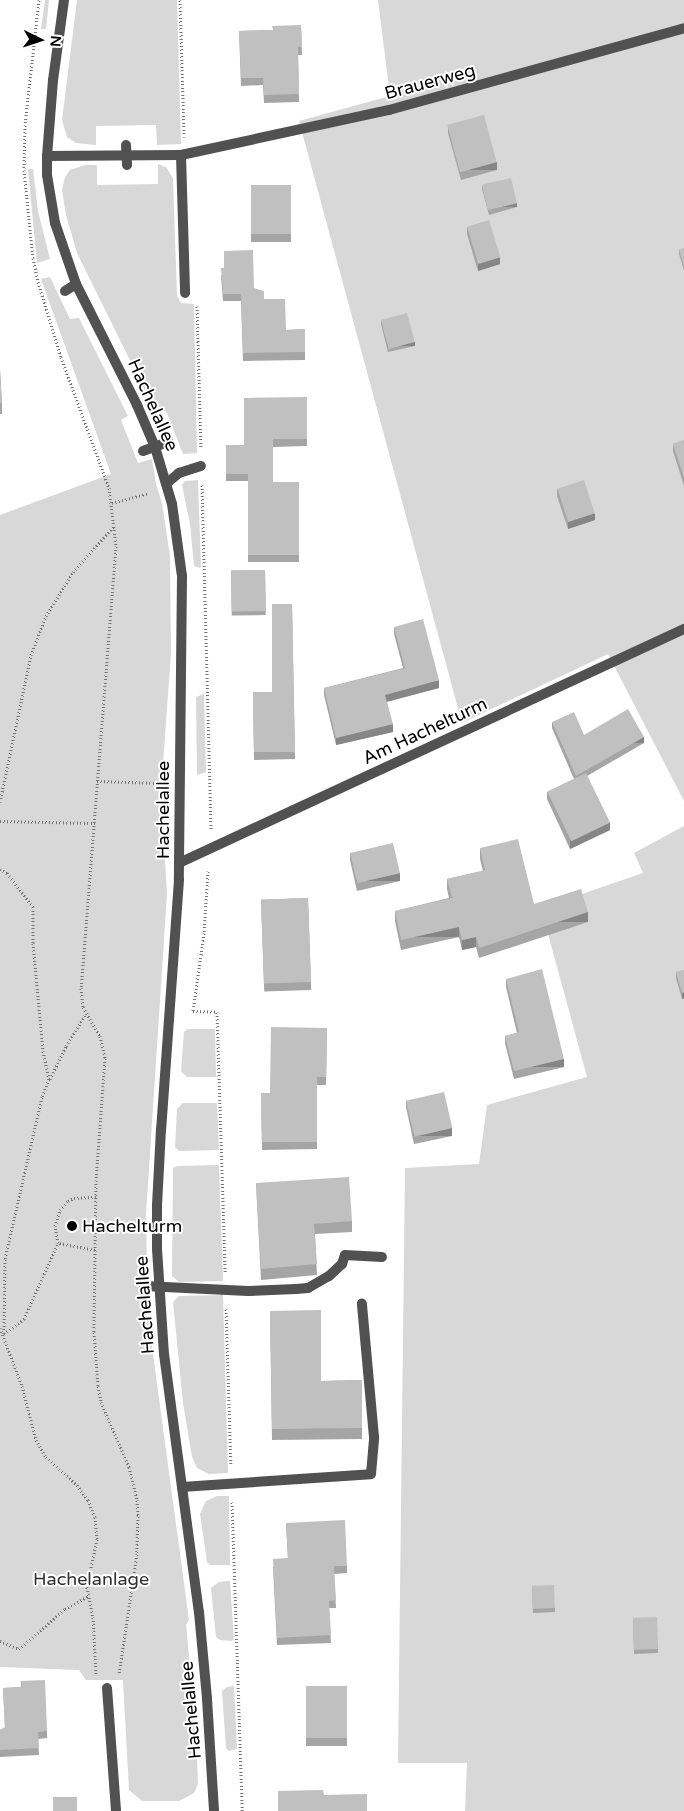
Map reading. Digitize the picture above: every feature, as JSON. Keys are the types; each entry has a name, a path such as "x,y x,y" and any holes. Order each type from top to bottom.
{"street":[{"name":"Hachelallee","path":"64,0 53,80 47,156 47,175 55,223 76,284 137,405 155,447 172,504 182,576 179,863 157,1206 159,1287 164,1354 199,1612 214,1811"},
{"name":"Brauerweg","path":"181,155 389,110 684,28"},
{"path":"47,156 181,155 185,293"},
{"path":"65,291 76,284"},
{"path":"143,452 168,442"},
{"path":"167,483 178,473 201,466"},
{"name":"Am Hachelturm","path":"179,863 684,629"},
{"path":"144,1286 225,1290 308,1288 329,1276 342,1264 345,1255 382,1257"},
{"path":"182,1487 371,1474 374,1437 362,1304"},
{"path":"108,1688 109,1759 116,1811"}],"path":[{"path":"39,0 25,125 24,161 34,258 38,282 61,357 98,453 112,503 115,525 116,568 81,988 83,1007 100,1036 105,1058 96,1197 94,1332 98,1386 101,1402 129,1467 137,1500 138,1516 136,1554 119,1676"},
{"path":"180,0 185,144 181,155"},
{"path":"185,293 197,304 210,826 222,854 214,858 208,866 204,933 193,1011 217,1012 231,1469 235,1469"},
{"path":"112,503 155,492 167,483"},
{"path":"0,802 31,655 46,616 73,572 115,525"},
{"path":"97,781 179,784"},
{"path":"0,821 95,823"},
{"path":"0,869 7,873 33,907 33,944 43,1051 49,1079"},
{"path":"4,1334 5,1259 42,1097 66,1046 86,1014"},
{"path":"4,1334 24,1318 58,1243 55,1226 56,1218 63,1205 74,1198 96,1197"},
{"path":"58,1243 95,1250"},
{"path":"0,1328 4,1334 22,1386 36,1440 46,1458 76,1485 92,1508 97,1539 88,1576 88,1596 93,1617 95,1672"},
{"path":"231,1484 242,1811"},
{"path":"0,1641 19,1649 65,1609 88,1596"}],"green space":[{"path":"45,0 49,0 46,29 41,29"},
{"path":"77,0 177,0 181,144 157,145 156,125 96,126 96,145 76,143 67,137 62,120"},
{"path":"378,0 684,0 684,801 608,654 462,723 299,121 390,96"},
{"path":"158,164 166,167 173,178 177,296 181,303 194,304 197,453 183,454 167,413 162,408 154,409 77,253 66,215 62,190 65,177 70,170 85,165 97,165 97,185 158,184"},
{"path":"28,169 33,169 38,211 50,259 37,263"},
{"name":"Hachelanlage","path":"50,277 70,319 79,318 128,416 121,420 138,463 152,459 156,484 162,503 170,556 171,653 161,792 167,894 146,1214 148,1317 189,1620 186,1625 196,1728 198,1784 194,1793 179,1801 142,1801 129,1790 123,1680 86,1680 79,1670 0,1667 0,515 111,474 41,279"},
{"path":"198,480 200,568 194,566 190,524 182,485 185,481"},
{"path":"204,694 206,772 197,775 196,697"},
{"path":"684,826 684,1811 465,1811 467,1763 398,1763 405,1168 479,1164 487,1105 587,1077 541,908 643,873 634,853"},
{"path":"188,1029 215,1029 216,1077 187,1077 181,1071 184,1032"},
{"path":"183,1103 217,1103 219,1150 179,1151 175,1147 177,1109"},
{"path":"219,1165 223,1281 179,1282 172,1276 173,1168 177,1166"},
{"path":"223,1295 228,1473 209,1474 197,1468 192,1457 183,1403 173,1302 179,1296"},
{"path":"217,1496 229,1496 230,1565 210,1565 207,1562 200,1514 206,1501"},
{"path":"230,1581 234,1639 232,1641 220,1640 216,1637 211,1588 219,1582"},
{"path":"234,1686 237,1749 229,1751 226,1748 222,1691 227,1687"}],"building":[{"path":"301,25 302,47 298,47 299,94 264,95 263,78 241,78 239,31 273,30 272,26"},
{"path":"484,115 497,162 460,172 447,125"},
{"path":"511,178 517,203 488,210 482,185"},
{"path":"251,185 291,185 291,234 251,234"},
{"path":"489,220 500,257 478,264 467,227"},
{"path":"684,248 684,266 679,250"},
{"path":"253,250 254,288 264,291 264,299 285,299 286,330 305,329 305,352 243,353 241,294 223,294 221,268 224,268 224,251"},
{"path":"407,313 415,342 389,349 381,320"},
{"path":"0,370 2,403 0,403"},
{"path":"307,397 307,439 273,439 273,482 299,482 299,555 248,555 248,474 226,474 226,445 244,445 244,398"},
{"path":"684,440 684,478 673,444"},
{"path":"584,480 595,513 568,522 557,489"},
{"path":"265,570 266,611 232,612 231,571"},
{"path":"272,604 292,604 295,752 254,752 253,692 272,692"},
{"path":"423,619 439,680 385,695 393,724 336,738 324,688 405,668 394,627"},
{"path":"628,709 644,737 576,776 552,722 574,712 584,735"},
{"path":"586,773 610,822 571,841 547,792"},
{"path":"518,839 534,904 581,889 588,912 479,948 476,937 462,940 459,927 401,940 395,911 452,898 447,879 485,870 480,848"},
{"path":"393,843 400,873 357,883 350,853"},
{"path":"308,898 311,982 264,984 261,900"},
{"path":"542,969 564,1059 514,1071 505,1036 519,1032 506,979"},
{"path":"684,970 684,992 682,993 676,972"},
{"path":"271,1027 327,1028 326,1077 317,1077 317,1142 262,1142 261,1093 270,1093"},
{"path":"444,1092 452,1128 414,1137 406,1101"},
{"path":"349,1177 352,1221 314,1224 317,1264 261,1269 256,1183"},
{"path":"321,1310 321,1381 362,1380 362,1428 272,1429 270,1311"},
{"path":"345,1520 347,1566 334,1566 336,1600 329,1601 331,1635 277,1638 273,1559 288,1558 286,1523"},
{"path":"554,1585 555,1608 533,1609 532,1586"},
{"path":"657,1617 658,1649 634,1650 633,1618"},
{"path":"45,1680 47,1731 38,1732 39,1748 0,1750 0,1730 5,1727 3,1688 22,1687 21,1681"},
{"path":"306,1686 347,1686 347,1738 306,1738"},
{"path":"323,1790 324,1795 367,1794 367,1811 278,1811 278,1791"},
{"path":"53,1797 77,1797 77,1811 53,1811"}],"place":[{"name":"Hachelturm","path":"72,1226"}]}
